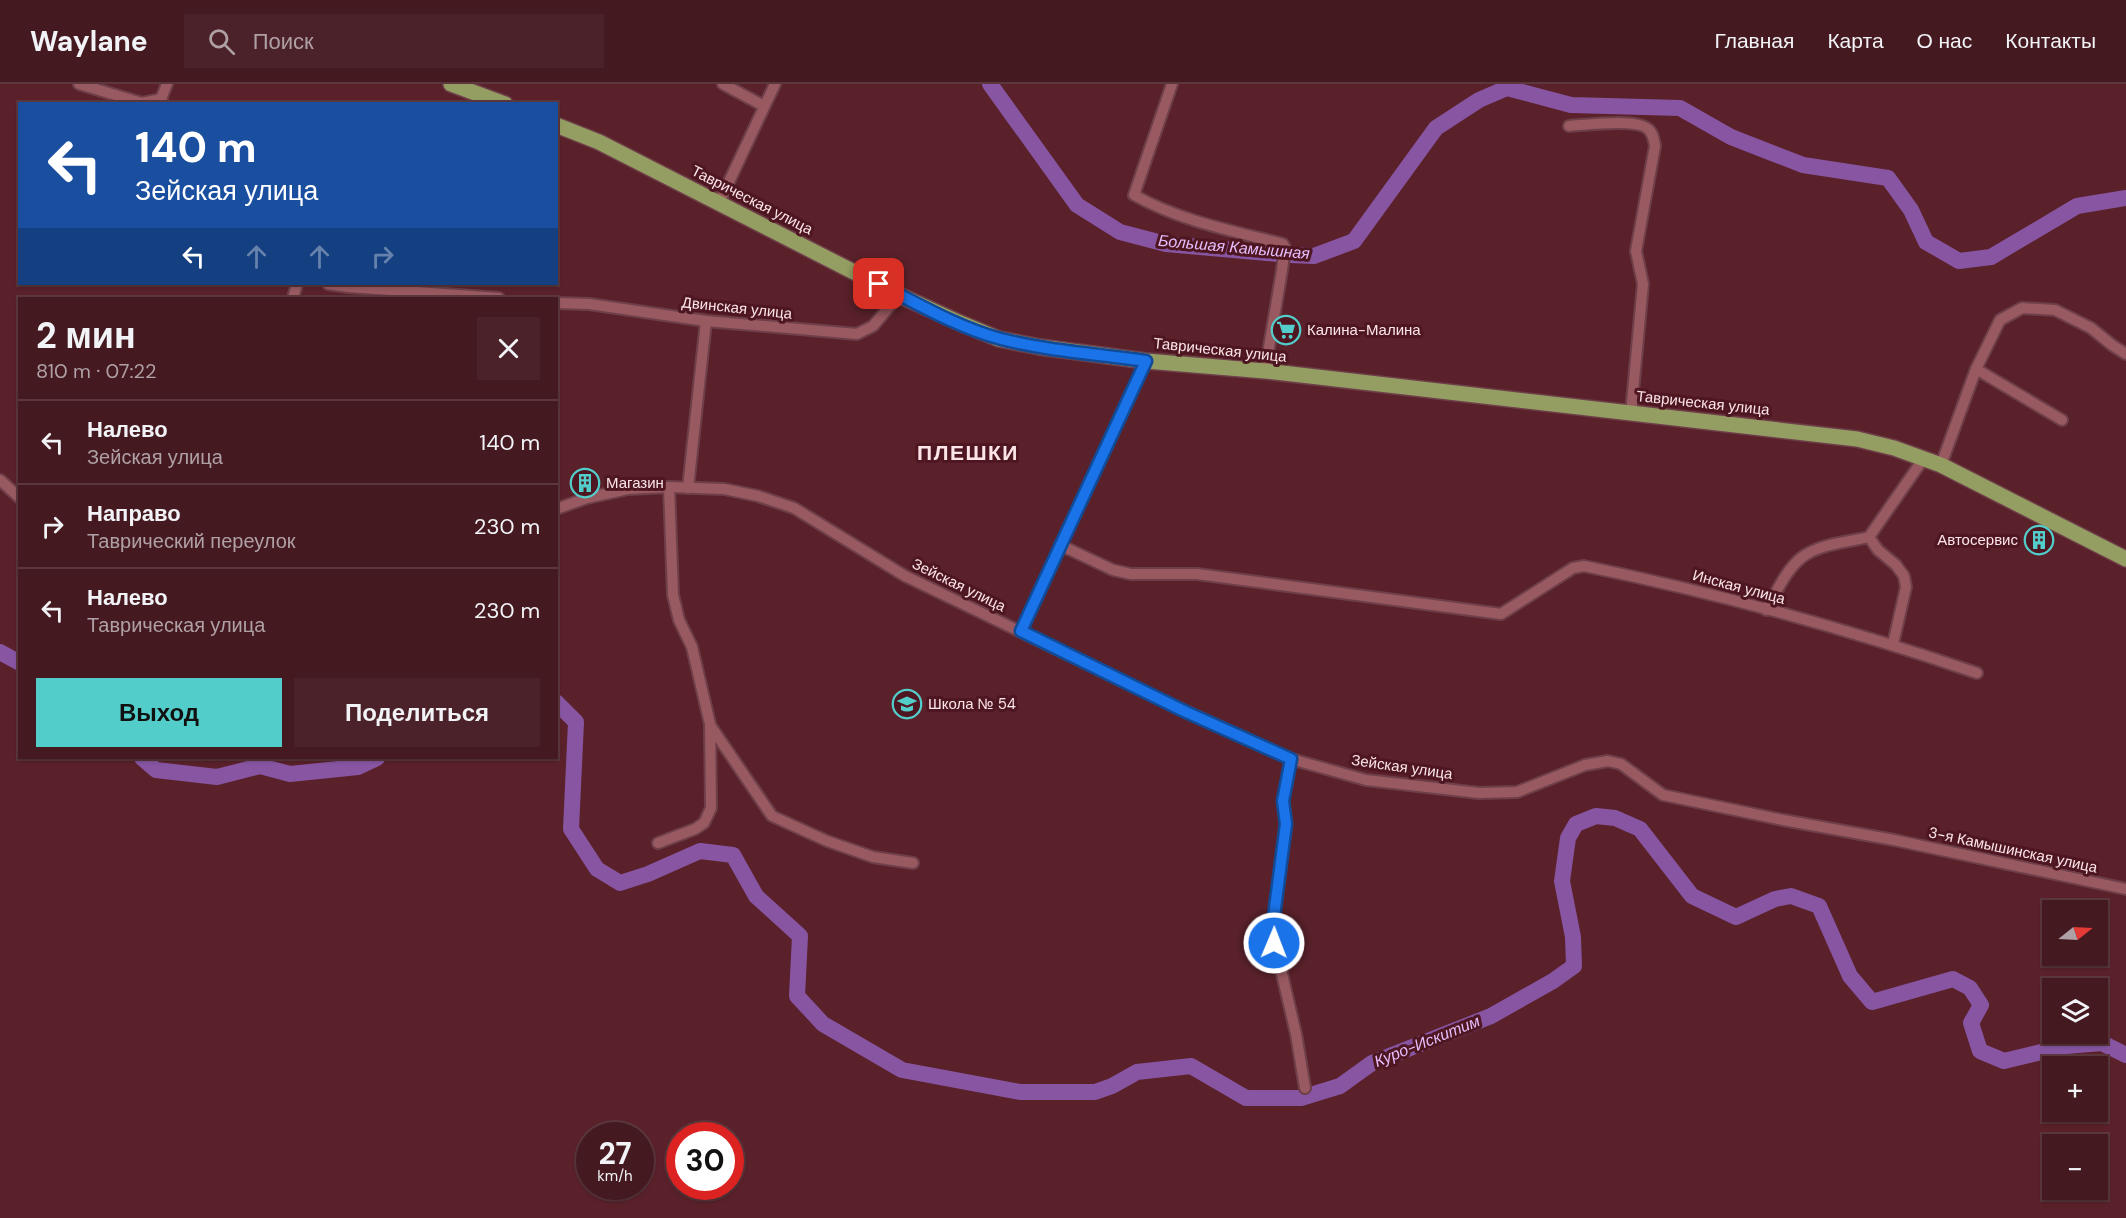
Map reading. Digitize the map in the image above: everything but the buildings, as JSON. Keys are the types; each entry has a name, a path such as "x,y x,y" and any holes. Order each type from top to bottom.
{"main road":[{"path":"451,84 500,102"},
{"name":"Таврическая улица","path":"558,126 599,142 899,295 999,339 1040,347 1146,361 1265,371 1857,439 1941,465 2126,559"}],"street":[{"path":"79,84 139,102"},
{"path":"162,101 167,84"},
{"path":"723,84 764,106"},
{"path":"719,203 775,84"},
{"path":"1172,84 1134,195 1207,225 1283,244 1285,248 1282,270 1265,371"},
{"path":"1569,126 1641,125 1647,128 1654,140 1655,146 1636,251 1643,284 1632,413"},
{"path":"335,285 485,297"},
{"name":"Двинская улица","path":"558,303 589,304 706,321 857,334 873,326 899,295"},
{"path":"1941,465 1976,369 2000,320 2022,308 2055,310 2091,328 2126,354"},
{"path":"688,488 706,321"},
{"path":"1021,631 1146,361"},
{"path":"1976,369 2062,420"},
{"path":"1766,610 1788,573 1801,558 1816,549 1869,537 1924,458"},
{"path":"0,480 15,494"},
{"path":"658,843 695,829 709,816 711,808 710,724 692,647 679,620 673,595 669,487"},
{"name":"Зейская улица","path":"558,508 587,498 628,489 669,487 724,489 758,496 794,508 905,576 1186,712 1291,759 1366,780 1479,793 1517,792 1585,765 1608,761 1621,764 1663,795 1894,840"},
{"path":"1869,537 1878,550 1896,565 1904,576 1906,587 1893,644"},
{"name":"Инская улица","path":"1060,545 1113,570 1131,574 1197,574 1501,614 1573,568 1584,566 1676,585 1893,644 1977,674"},
{"path":"710,724 772,816 827,841 873,857 913,863"},
{"path":"1291,759 1283,801 1286,824 1272,931 1296,1034 1305,1088"},
{"name":"3-я Камышинская улица","path":"1894,840 2126,889"}],"waterway":[{"name":"Большая Камышная","path":"990,84 1077,205 1120,232 1166,244 1314,256 1354,241 1436,128 1479,100 1507,88 1571,105 1680,108 1731,137 1803,165 1888,178 1911,210 1926,242 1959,261 1991,257 2077,206 2126,198"},
{"name":"Куро-Искитим","path":"0,652 18,662"},
{"name":"Куро-Искитим","path":"558,704 576,722 571,829 597,869 620,883 648,874 700,851 733,855 756,896 800,936 797,996 823,1024 902,1070 1020,1092 1095,1092 1112,1086 1137,1072 1191,1066 1246,1098 1301,1098 1340,1086 1372,1063 1491,1016 1553,981 1574,966 1573,937 1562,881 1568,838 1576,824 1596,816 1615,818 1640,829 1692,896 1736,917 1775,899 1791,896 1819,906 1850,976 1872,1002 1953,979 1970,988 1981,1005 1971,1023 1980,1051 2004,1061 2066,1046 2102,1043 2126,1055"},
{"name":"Куро-Искитим","path":"143,759 156,770 217,777 260,766 290,774 358,767 375,759"}],"place":[{"name":"Калина-Малина","path":"1286,330"},
{"name":"Магазин","path":"585,483"},
{"name":"Автосервис","path":"2039,540"},
{"name":"Школа № 54","path":"907,704"}],"district":[{"name":"ПЛЕШКИ","path":"968,453"}],"route":[{"path":"879,284 999,339 1040,347 1146,361 1021,631 1186,712 1291,759 1283,801 1286,824 1272,931 1274,943"}]}
